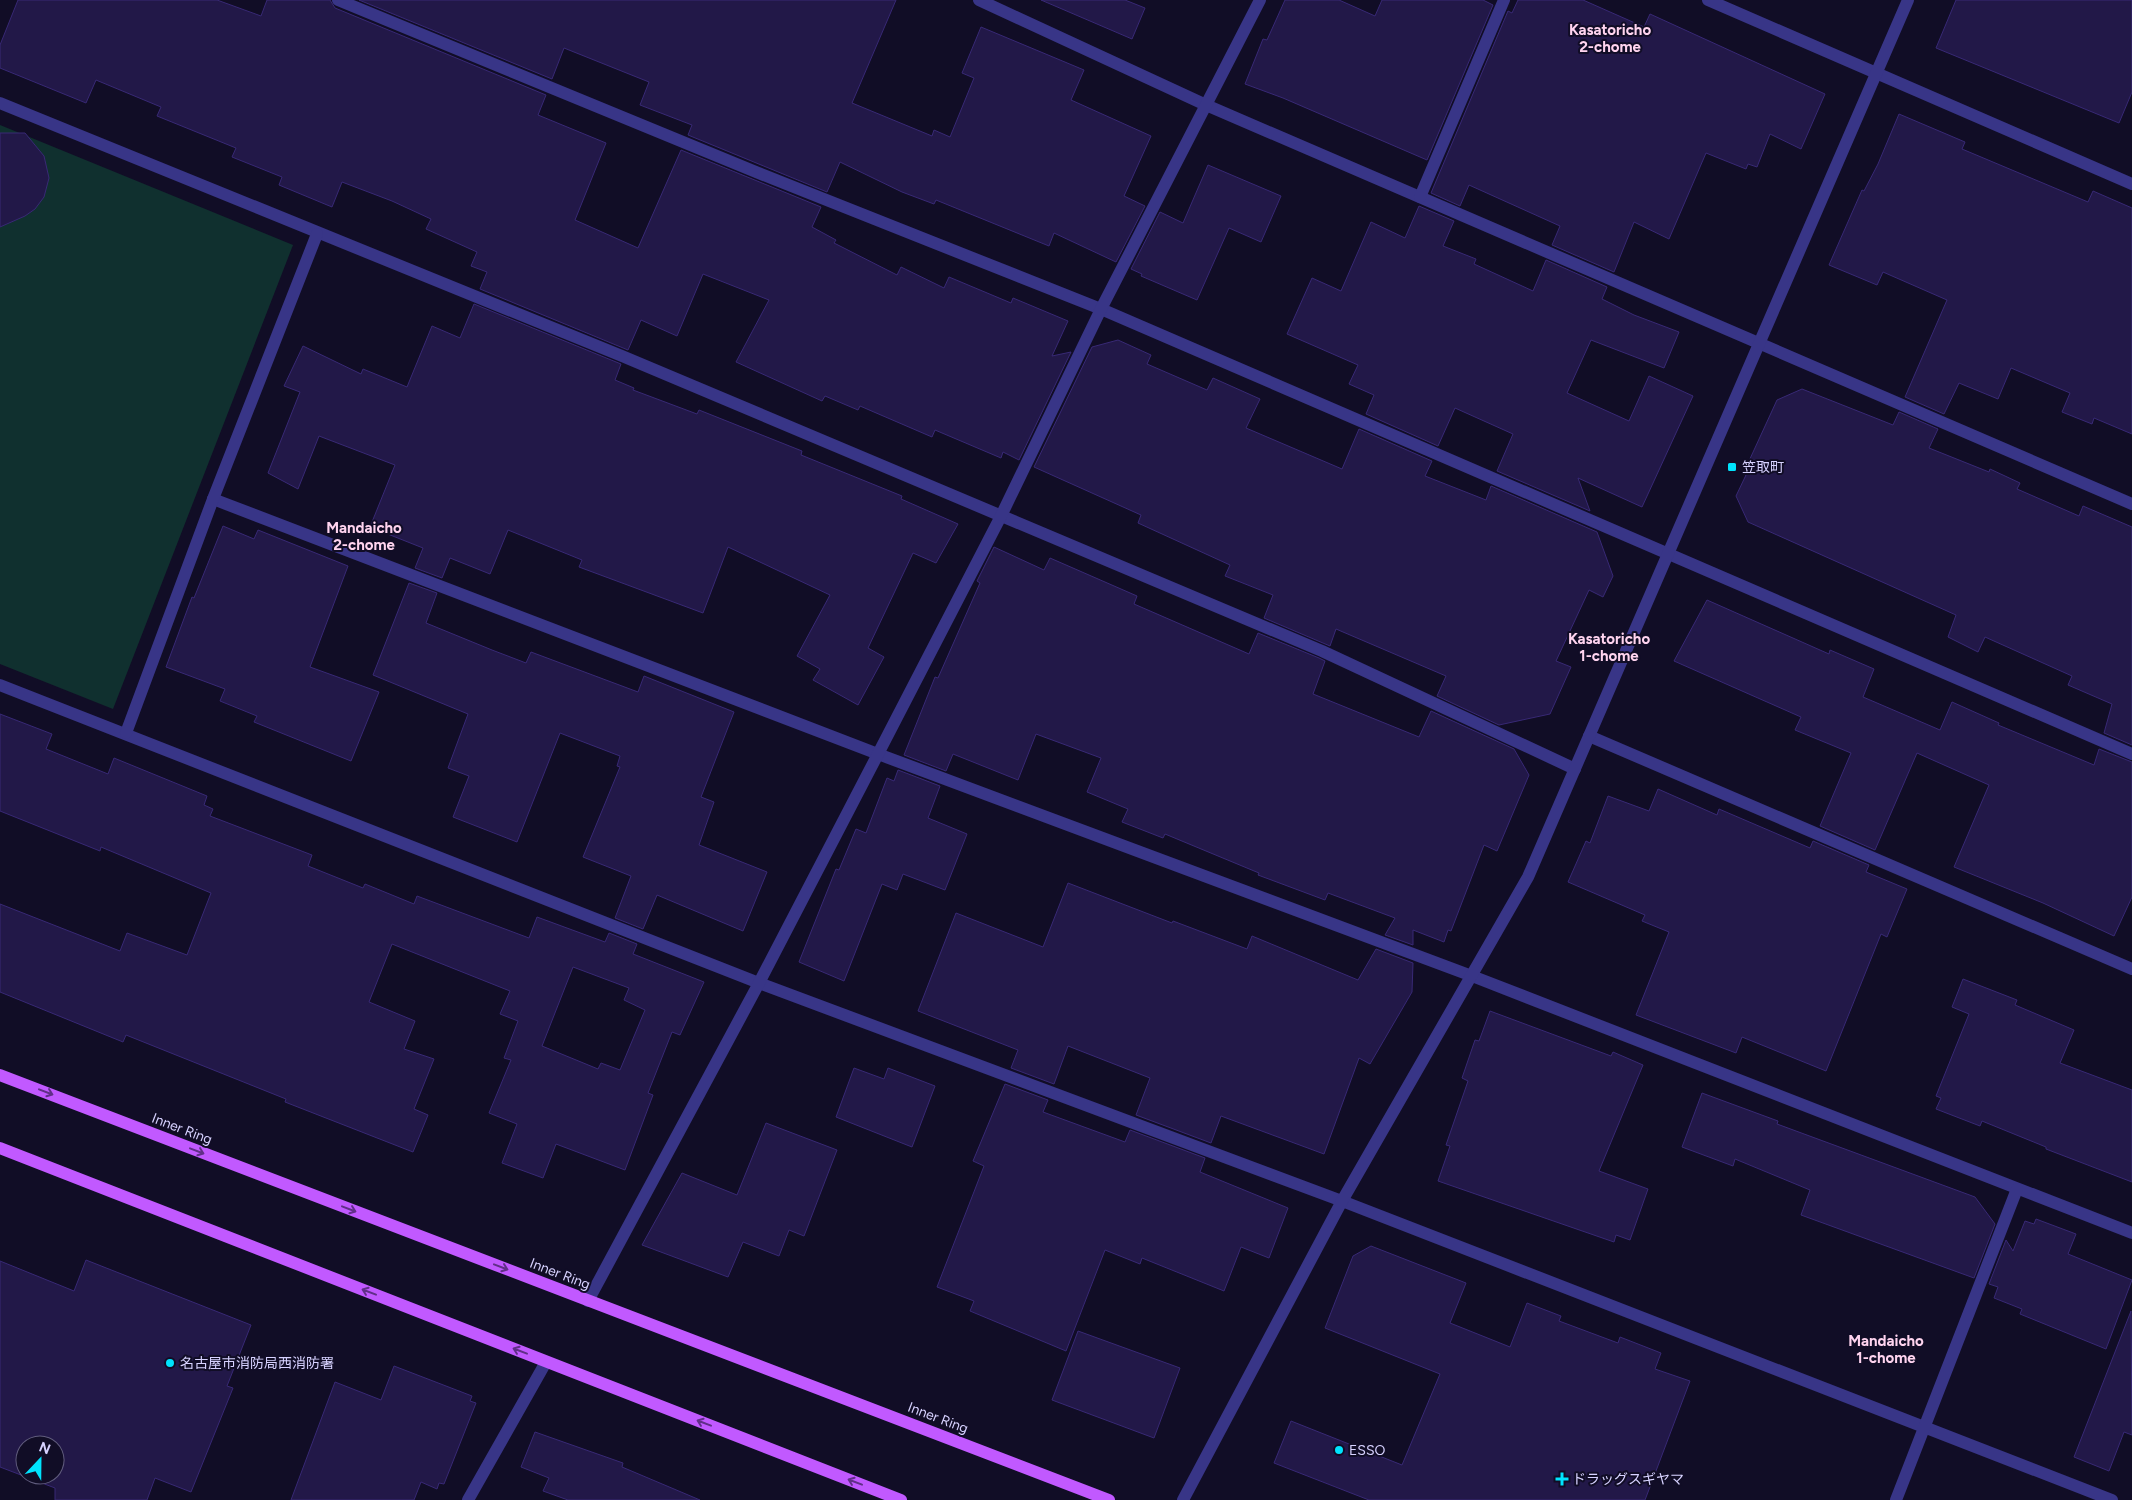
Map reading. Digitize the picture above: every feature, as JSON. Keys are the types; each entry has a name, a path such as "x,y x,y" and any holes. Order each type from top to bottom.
{"main road":[{"name":"Inner Ring","path":"0,1075 1109,1500"},
{"path":"0,1148 901,1500"}],"street":[{"path":"338,0 756,172 1101,309 2132,754"},
{"path":"979,0 1206,105 2132,504"},
{"path":"588,1300 759,983 878,754 1001,516 1101,309 1260,0"},
{"path":"1420,197 1504,0"},
{"path":"1708,0 2132,184"},
{"path":"1183,1500 1342,1201 1528,876 1908,0"},
{"path":"0,104 622,356 1322,651 1575,769"},
{"path":"126,733 213,499 317,234"},
{"path":"213,499 878,754 1472,976 2132,1233"},
{"path":"0,685 759,983 1342,1201 2112,1500"},
{"path":"1589,736 2132,969"},
{"path":"1896,1500 2017,1189"},
{"path":"468,1500 546,1362"}],"green space":[{"path":"0,125 293,245 113,709 0,664"}],"building":[{"path":"18,0 217,0 261,16 267,0 330,0 335,8 546,95 538,115 606,143 575,220 638,248 681,150 821,207 812,227 836,240 834,243 897,275 901,267 944,288 949,277 1011,303 1013,298 1068,321 1052,356 1071,352 1019,460 1003,452 1001,458 935,430 932,437 860,406 858,410 825,396 822,401 736,362 769,300 703,274 677,336 641,320 628,350 480,289 487,272 471,266 477,252 426,229 431,219 392,201 342,182 332,207 279,185 282,177 232,157 236,148 157,116 161,107 96,80 86,103 0,68 0,45"},
{"path":"359,0 896,0 852,103 932,136 934,130 950,137 974,78 962,73 981,27 1084,70 1071,100 1151,136 1124,196 1145,206 1116,262 1054,233 1049,246 936,200 934,204 902,192 840,162 827,192 688,135 692,125 640,105 649,82 564,48 552,79"},
{"path":"1041,0 1125,0 1145,8 1132,39"},
{"path":"1285,0 1339,0 1375,16 1382,0 1483,0 1493,5 1427,160 1283,98 1245,84 1263,39 1267,40"},
{"path":"1518,0 1583,0 1644,27 1650,14 1825,94 1801,149 1770,134 1757,167 1748,164 1746,169 1706,153 1669,239 1634,222 1614,272 1552,245 1560,226 1469,185 1460,206 1431,193 1508,11 1512,13"},
{"path":"1956,0 2132,0 2132,92 2119,123 1936,48"},
{"path":"1899,114 1965,142 1962,149 2088,202 2093,191 2132,208 2132,434 2094,418 2092,424 2062,412 2070,393 2011,368 1998,399 1959,383 1944,414 1905,397 1947,300 1883,272 1877,285 1829,265 1862,190 1864,191 1878,164"},
{"path":"0,133 25,133 44,156 49,178 44,197 35,209 25,216 0,227"},
{"path":"1208,165 1281,196 1261,242 1229,228 1197,300 1141,276 1142,274 1131,269 1160,212 1183,223"},
{"path":"1419,206 1454,221 1443,246 1476,259 1474,264 1533,291 1546,260 1607,287 1602,299 1634,315 1679,332 1664,368 1591,340 1567,393 1629,421 1649,376 1693,396 1642,507 1578,478 1590,511 1497,471 1513,434 1455,408 1438,446 1366,414 1374,395 1349,384 1358,365 1287,334 1312,278 1341,291 1371,222 1405,238"},
{"path":"474,304 621,364 615,380 634,388 633,390 697,414 699,410 802,451 801,455 902,496 901,499 958,524 936,563 913,553 868,648 884,657 858,705 813,680 820,669 797,656 830,595 728,547 703,613 579,567 582,560 508,530 490,574 450,558 442,578 415,568 423,548 370,527 395,465 319,436 298,489 268,473 300,392 284,386 303,346 361,374 363,369 407,387 432,326 460,338"},
{"path":"1118,340 1151,355 1147,364 1207,390 1213,378 1260,399 1246,428 1342,469 1359,429 1432,461 1425,476 1486,500 1491,486 1597,532 1613,576 1603,597 1589,590 1556,661 1571,667 1550,714 1499,725 1437,696 1446,676 1336,629 1330,646 1264,618 1273,595 1225,576 1230,565 1138,523 1141,515 1034,467 1092,347"},
{"path":"1802,389 1893,425 1899,412 1938,429 1929,448 1989,472 1990,469 2020,483 2017,489 2079,516 2083,506 2132,527 2132,745 2104,733 2112,704 2068,685 2072,676 1985,637 1978,652 1948,637 1956,615 1748,522 1736,496 1746,475 1743,474 1777,400"},
{"path":"223,526 254,539 258,530 348,566 310,667 379,692 351,761 254,722 257,716 220,701 225,689 166,667 192,597 194,598"},
{"path":"994,547 1044,570 1050,558 1137,596 1134,604 1249,654 1258,633 1319,658 1325,661 1313,694 1419,737 1431,711 1514,749 1529,775 1497,851 1484,845 1451,931 1448,930 1444,942 1413,930 1413,945 1385,935 1395,918 1328,893 1325,900 1258,875 1259,873 1165,834 1163,838 1122,822 1128,809 1087,792 1101,758 1036,734 1018,780 953,754 946,771 904,755 935,677 938,678 980,583 977,581"},
{"path":"409,583 437,593 426,623 492,650 526,663 531,652 638,692 644,676 734,712 701,797 714,802 699,845 767,872 743,931 657,895 643,929 615,918 631,876 583,857 620,767 617,766 620,756 560,733 517,842 453,817 469,776 448,768 468,714 373,675"},
{"path":"1707,600 1829,654 1830,650 1874,669 1863,697 1940,730 1952,702 1999,723 1998,725 2094,765 2099,749 2132,762 2132,897 2114,936 2043,903 1954,867 1989,785 1917,753 1875,850 1820,826 1851,753 1795,730 1801,717 1674,661"},
{"path":"0,714 52,734 46,749 108,774 114,758 207,796 204,805 213,809 210,816 312,855 308,866 363,888 365,884 414,904 417,896 529,938 537,917 605,942 609,933 637,944 633,954 704,982 680,1035 672,1032 648,1093 653,1095 625,1170 556,1144 543,1178 502,1163 517,1124 489,1113 511,1060 504,1058 518,1021 500,1014 510,991 392,944 369,1002 415,1021 404,1049 434,1059 414,1109 428,1115 413,1152 285,1102 286,1099 126,1035 123,1042 0,992 0,904 120,951 127,933 187,955 211,893 101,847 100,851 0,811","holes":["573,967 629,988 624,1000 645,1010 620,1070 601,1063 598,1069 542,1046"]},
{"path":"898,770 940,786 928,818 967,834 945,890 903,874 897,890 882,884 844,981 799,962 836,869 839,870 856,829 866,833 887,778 894,781"},
{"path":"1658,789 1717,815 1719,809 1810,848 1813,841 1869,865 1866,872 1907,889 1887,937 1881,934 1826,1071 1742,1037 1736,1053 1636,1015 1669,932 1642,921 1645,915 1568,882 1586,841 1590,843 1608,796 1649,811"},
{"path":"1068,883 1172,923 1173,921 1247,949 1252,936 1358,980 1376,949 1413,963 1412,992 1370,1064 1359,1058 1324,1154 1221,1116 1211,1143 1136,1115 1150,1078 1068,1046 1054,1084 1011,1068 1018,1050 918,1011 956,913 1043,947"},
{"path":"1963,979 2017,1000 2015,1005 2074,1030 2060,1063 2132,1090 2132,1182 2046,1149 2046,1147 1982,1121 1980,1126 1936,1109 1941,1098 1936,1096 1969,1014 1952,1007"},
{"path":"1490,1011 1611,1056 1613,1052 1643,1065 1599,1171 1648,1189 1630,1240 1616,1235 1614,1242 1438,1181 1450,1146 1446,1145 1468,1081 1462,1078 1475,1040 1479,1041"},
{"path":"854,1068 884,1079 888,1068 935,1086 912,1147 836,1117"},
{"path":"1005,1084 1048,1100 1043,1112 1125,1142 1130,1130 1205,1158 1200,1172 1288,1208 1269,1258 1241,1247 1224,1291 1142,1258 1140,1264 1105,1250 1066,1351 970,1311 974,1301 937,1287 984,1166 973,1161"},
{"path":"1702,1093 1778,1121 1777,1124 1975,1197 1995,1224 1974,1278 1801,1215 1810,1190 1735,1159 1733,1166 1682,1147"},
{"path":"766,1123 837,1150 804,1236 789,1230 779,1256 743,1242 728,1277 642,1245 682,1173 737,1195"},
{"path":"2036,1219 2076,1234 2068,1254 2132,1280 2106,1349 2020,1314 2022,1309 1994,1298 1998,1287 1989,1284 2006,1240 2013,1251 2025,1221 2034,1224"},
{"path":"1371,1246 1466,1283 1450,1323 1510,1347 1527,1303 1561,1316 1559,1321 1618,1343 1620,1337 1661,1353 1655,1369 1690,1381 1645,1500 1369,1500 1274,1463 1291,1421 1402,1465 1440,1374 1325,1328 1353,1256"},
{"path":"86,1260 251,1325 227,1386 233,1388 191,1492 155,1478 147,1500 55,1500 55,1488 47,1485 65,1485 65,1435 15,1435 15,1473 0,1467 0,1261 74,1291"},
{"path":"2131,1311 2132,1435 2124,1432 2109,1471 2074,1457"},
{"path":"1078,1331 1180,1368 1154,1438 1052,1400"},
{"path":"394,1366 472,1396 470,1401 476,1403 444,1484 439,1483 437,1489 421,1482 414,1500 291,1500 335,1382 381,1400"},
{"path":"535,1432 623,1463 622,1467 700,1500 568,1500 543,1491 549,1478 521,1467"}],"place":[{"name":"笠取町","path":"1732,467"},
{"name":"名古屋市消防局西消防署","path":"170,1363"},
{"name":"ESSO","path":"1339,1450"},
{"name":"ドラッグスギヤマ","path":"1562,1479"}],"district":[{"name":"Kasatoricho 2-chome","path":"1610,38"},
{"name":"Mandaicho 2-chome","path":"364,536"},
{"name":"Kasatoricho 1-chome","path":"1609,648"},
{"name":"Mandaicho 1-chome","path":"1886,1350"}]}
